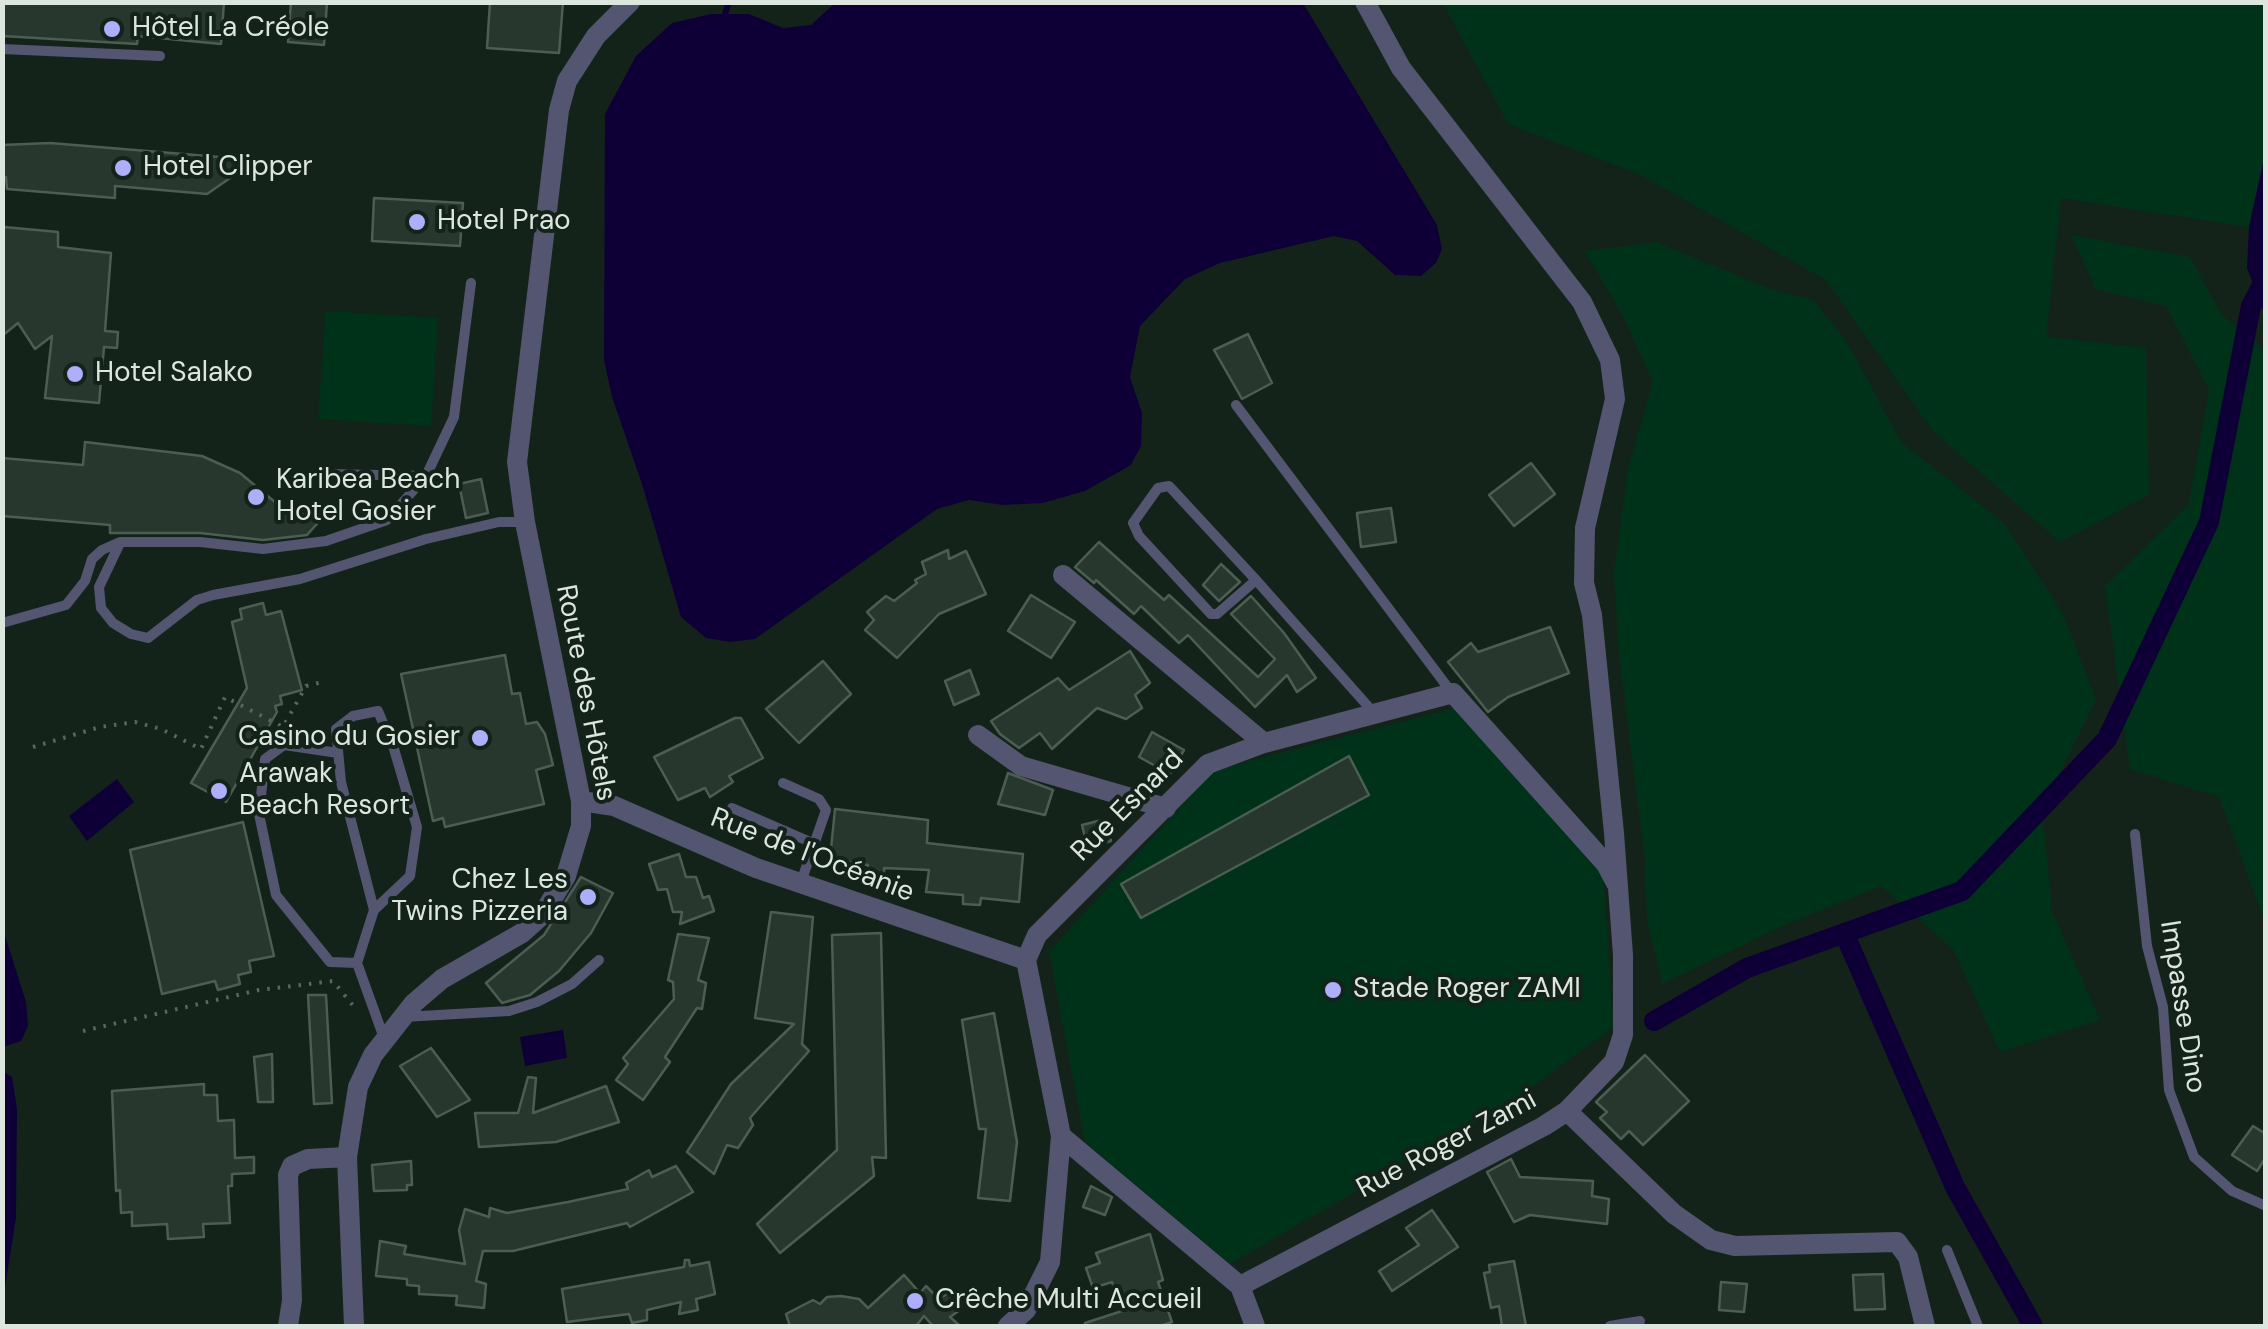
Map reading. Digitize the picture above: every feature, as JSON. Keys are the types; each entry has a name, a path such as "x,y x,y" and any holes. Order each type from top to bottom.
{"street":[{"name":"Route des Hôtels","path":"354,1326 347,1157 358,1086 384,1039 442,979 522,934 542,914 555,897 581,826 581,802 516,462 556,124 567,81 596,36 630,2"},
{"path":"1365,2 1401,68 1582,302 1610,360 1615,399 1586,528 1584,583 1592,615 1618,887 1623,1035 1614,1062 1567,1111"},
{"path":"1062,575 1264,744"},
{"path":"1453,693 1606,864 1618,887"},
{"name":"Rue Esnard","path":"1026,960 1037,935 1208,764 1264,744 1453,693"},
{"path":"978,735 1022,766 1166,808"},
{"name":"Rue de l'Océanie","path":"581,802 614,806 756,868 1026,960"},
{"path":"1008,1326 1026,1310 1050,1262 1061,1136 1026,960"},
{"name":"Rue Roger Zami","path":"1240,1286 1567,1111 1674,1214 1711,1240 1735,1246 1897,1242 1908,1258 1925,1326"},
{"path":"1061,1136 1240,1286 1255,1326"},
{"path":"288,1326 292,1300 288,1175 292,1166 308,1160 347,1157"}],"lane":[{"path":"2,48 160,56"},
{"path":"2,623 66,605 85,581 92,559 120,542 200,542 263,550 326,541 387,520 426,476 454,417 470,283"},
{"path":"1236,405 1453,693"},
{"path":"329,474 426,476"},
{"path":"1256,580 1217,614 1211,614 1139,536 1133,523 1165,484 1256,580 1374,713"},
{"path":"120,542 99,587 101,608 113,623 131,634 148,638 197,600 300,579 426,539 481,526 525,522"},
{"path":"374,910 341,782 336,730 353,716 378,710 394,749 416,827 410,876 374,910 357,963 384,1039"},
{"path":"338,753 284,745 265,759 259,814 276,895 330,962 357,963"},
{"path":"783,783 823,802 826,812 801,882"},
{"path":"732,808 815,844"},
{"name":"Impasse Dino","path":"2134,834 2147,946 2163,1008 2169,1090 2194,1156 2232,1191 2266,1206"},
{"path":"402,1017 487,1013 523,1007 572,984 599,960"},
{"path":"1947,1250 1978,1326"},
{"path":"1610,1326 1640,1321"}],"path":[{"path":"34,747 100,727 135,722 161,729 200,749 226,697 284,728 306,686 326,682"},
{"path":"83,1031 259,990 333,981 355,1008"}],"green space":[{"path":"1443,3 2265,3 2265,154 2249,227 2061,198 2046,337 2146,348 2149,495 2060,542 1933,431 1826,280 1641,175 1508,124"},
{"path":"2071,235 2190,257 2222,315 2265,350 2265,922 2219,797 2130,769 2105,586 2189,504 2209,390 2166,306 2096,289"},
{"path":"1656,242 1773,290 1813,300 1845,339 1902,443 2005,524 2064,616 2096,700 2042,808 2052,911 2100,1020 2000,1052 1953,949 1881,886 1780,927 1662,984 1647,920 1645,860 1619,656 1614,574 1628,469 1653,382 1624,318 1585,251"},
{"path":"326,311 438,318 431,426 318,419"},
{"name":"Stade Roger ZAMI","path":"1461,707 1603,867 1613,1027 1513,1101 1230,1264 1085,1142 1049,952 1214,770"}],"shaded area":[{"path":"836,2 1303,3 1437,225 1442,249 1436,263 1421,276 1395,275 1357,241 1334,236 1220,263 1185,279 1140,326 1130,377 1142,413 1141,446 1131,465 1085,491 1043,503 1003,505 969,500 937,509 755,639 730,642 706,638 681,617 604,360 605,114 636,56 672,23 711,14 749,14 783,28 811,25"},
{"path":"2265,154 2265,316 2247,268 2249,227"},
{"path":"117,779 134,802 87,841 69,816"},
{"path":"2,926 26,1002 28,1026 21,1041 3,1047"},
{"path":"563,1030 567,1058 525,1066 520,1037"},
{"path":"3,1071 12,1077 17,1109 16,1217 3,1300"}],"building":[{"name":"Hôtel La Créole","path":"2,2 224,2 221,44 138,36 137,44 2,36"},
{"name":"Hôtel La Créole","path":"291,2 327,2 324,45 288,42"},
{"path":"490,2 563,2 559,53 487,48"},
{"name":"Hotel Clipper","path":"50,143 256,160 207,194 115,186 115,198 7,189 6,177 2,177 2,145"},
{"name":"Hotel Prao","path":"374,198 463,203 460,246 372,241"},
{"name":"Hotel Salako","path":"4,227 58,232 58,247 111,253 105,331 118,332 117,348 104,347 99,403 45,398 52,336 35,349 18,323 2,336"},
{"path":"1248,334 1272,383 1242,399 1214,350"},
{"path":"85,442 202,456 240,473 287,512 323,517 307,535 263,540 200,533 110,533 110,525 2,516 2,458 83,465"},
{"path":"1531,463 1555,494 1514,526 1489,495"},
{"path":"481,479 488,513 466,518 459,484"},
{"path":"1391,508 1396,542 1361,547 1357,513"},
{"path":"1099,542 1164,600 1169,595 1258,677 1275,659 1231,614 1251,596 1316,678 1297,692 1287,675 1255,707 1188,635 1179,643 1141,606 1134,614 1075,567"},
{"path":"948,550 949,559 966,551 986,594 939,614 897,658 865,630 874,620 867,612 886,596 894,601 926,574 922,562"},
{"path":"1221,564 1240,582 1219,601 1203,585"},
{"path":"1031,595 1075,622 1051,658 1008,631"},
{"path":"263,603 266,615 281,611 302,690 280,696 282,704 275,706 277,712 226,802 191,783 247,688 232,622 242,619 240,609"},
{"path":"1550,627 1569,673 1508,697 1488,712 1448,662 1471,643 1478,652"},
{"path":"1130,651 1150,683 1135,695 1142,708 1126,719 1097,708 1052,749 1040,733 1019,748 1000,734 991,721 1058,678 1069,690"},
{"name":"Casino du Gosier","path":"505,655 512,694 520,693 526,724 537,722 545,734 553,765 536,770 544,804 445,827 443,818 433,821 401,674"},
{"path":"823,661 851,694 799,743 766,709"},
{"path":"970,670 979,694 954,705 945,681"},
{"path":"741,718 763,758 729,776 733,782 710,797 705,788 678,800 654,757"},
{"path":"1152,732 1184,750 1170,774 1139,757"},
{"path":"1349,756 1369,795 1141,918 1121,884"},
{"path":"1008,773 1053,790 1045,815 998,804"},
{"path":"835,809 928,820 927,843 1023,854 1019,902 981,898 980,905 963,904 963,895 926,892 929,870 884,868 884,875 868,875 868,865 830,859"},
{"path":"1106,819 1111,841 1087,847 1082,825"},
{"name":"Arawak Beach Resort","path":"243,822 274,956 249,961 251,972 238,975 240,984 218,990 215,981 162,994 130,850"},
{"path":"679,854 686,877 696,877 703,898 709,896 714,911 680,924 682,912 673,912 667,889 658,890 649,864"},
{"path":"581,877 613,893 591,933 559,971 530,995 502,1003 486,983 544,935"},
{"path":"771,912 813,917 802,1044 809,1051 750,1118 753,1125 738,1148 727,1145 714,1174 687,1152 731,1084 794,1024 755,1018"},
{"path":"881,933 886,1158 872,1157 874,1176 780,1253 757,1224 837,1150 832,935"},
{"path":"678,934 709,938 698,980 706,983 702,1009 697,1008 665,1057 670,1062 643,1100 616,1080 628,1064 623,1058 674,999 673,982 668,980"},
{"path":"308,995 326,995 332,1103 314,1104"},
{"path":"994,1013 1017,1142 1010,1201 978,1198 986,1129 979,1129 962,1020"},
{"path":"431,1048 470,1100 437,1117 400,1066"},
{"path":"272,1054 273,1102 258,1102 254,1057"},
{"path":"1645,1055 1689,1101 1643,1145 1629,1131 1621,1139 1600,1118 1607,1112 1596,1102"},
{"path":"528,1077 536,1078 533,1113 606,1086 619,1122 556,1142 479,1147 475,1113 518,1113"},
{"path":"204,1084 204,1095 217,1095 218,1121 234,1120 235,1158 254,1157 254,1173 232,1174 232,1186 228,1186 230,1223 203,1224 204,1237 168,1239 167,1224 132,1226 132,1212 121,1213 120,1190 116,1191 112,1091"},
{"path":"2253,1126 2266,1134 2266,1157 2257,1171 2232,1155"},
{"path":"1511,1159 1520,1177 1593,1181 1592,1196 1609,1199 1607,1224 1530,1215 1514,1222 1487,1172"},
{"path":"411,1161 412,1185 407,1185 407,1190 374,1191 372,1165"},
{"path":"676,1166 693,1192 630,1227 627,1223 513,1251 483,1251 476,1281 486,1284 484,1308 456,1305 457,1296 419,1294 419,1286 407,1285 407,1279 376,1276 380,1241 406,1246 404,1254 465,1264 459,1230 465,1209 489,1217 490,1208 507,1213 568,1202 628,1189 626,1183 649,1170 652,1177"},
{"path":"1091,1186 1112,1197 1105,1215 1083,1207"},
{"path":"1432,1210 1458,1247 1392,1291 1379,1271 1419,1245 1406,1228"},
{"path":"1150,1234 1163,1280 1158,1282 1172,1322 1160,1326 1085,1326 1122,1311 1112,1282 1093,1288 1086,1268 1100,1263 1096,1253"},
{"path":"685,1260 689,1260 690,1266 709,1262 715,1294 696,1299 698,1310 679,1314 681,1302 647,1310 647,1320 632,1323 629,1314 567,1322 562,1289 684,1267"},
{"path":"1514,1261 1526,1326 1502,1326 1499,1306 1491,1308 1484,1273 1490,1272 1489,1265"},
{"path":"1883,1274 1885,1309 1855,1310 1853,1275"},
{"name":"Crêche Multi Accueil","path":"904,1275 920,1293 926,1286 939,1299 948,1293 960,1310 950,1317 960,1326 933,1326 924,1316 916,1326 790,1326 786,1314 813,1300 820,1304 827,1297 841,1296 859,1299 868,1308"},
{"path":"1721,1282 1747,1284 1744,1312 1719,1310"}],"waterway":[{"path":"725,14 729,2"},
{"path":"1654,1021 1747,968 1962,891 2107,739 2209,522 2251,306 2264,281"},
{"path":"1845,935 1955,1187 2033,1326"}],"place":[{"name":"Hôtel La Créole","path":"112,29"},
{"name":"Hotel Clipper","path":"123,168"},
{"name":"Hotel Prao","path":"417,222"},
{"name":"Hotel Salako","path":"75,374"},
{"name":"Karibea Beach Hotel Gosier","path":"256,497"},
{"name":"Casino du Gosier","path":"480,738"},
{"name":"Arawak Beach Resort","path":"219,791"},
{"name":"Chez Les Twins Pizzeria","path":"588,897"},
{"name":"Stade Roger ZAMI","path":"1333,990"},
{"name":"Crêche Multi Accueil","path":"915,1301"}]}
